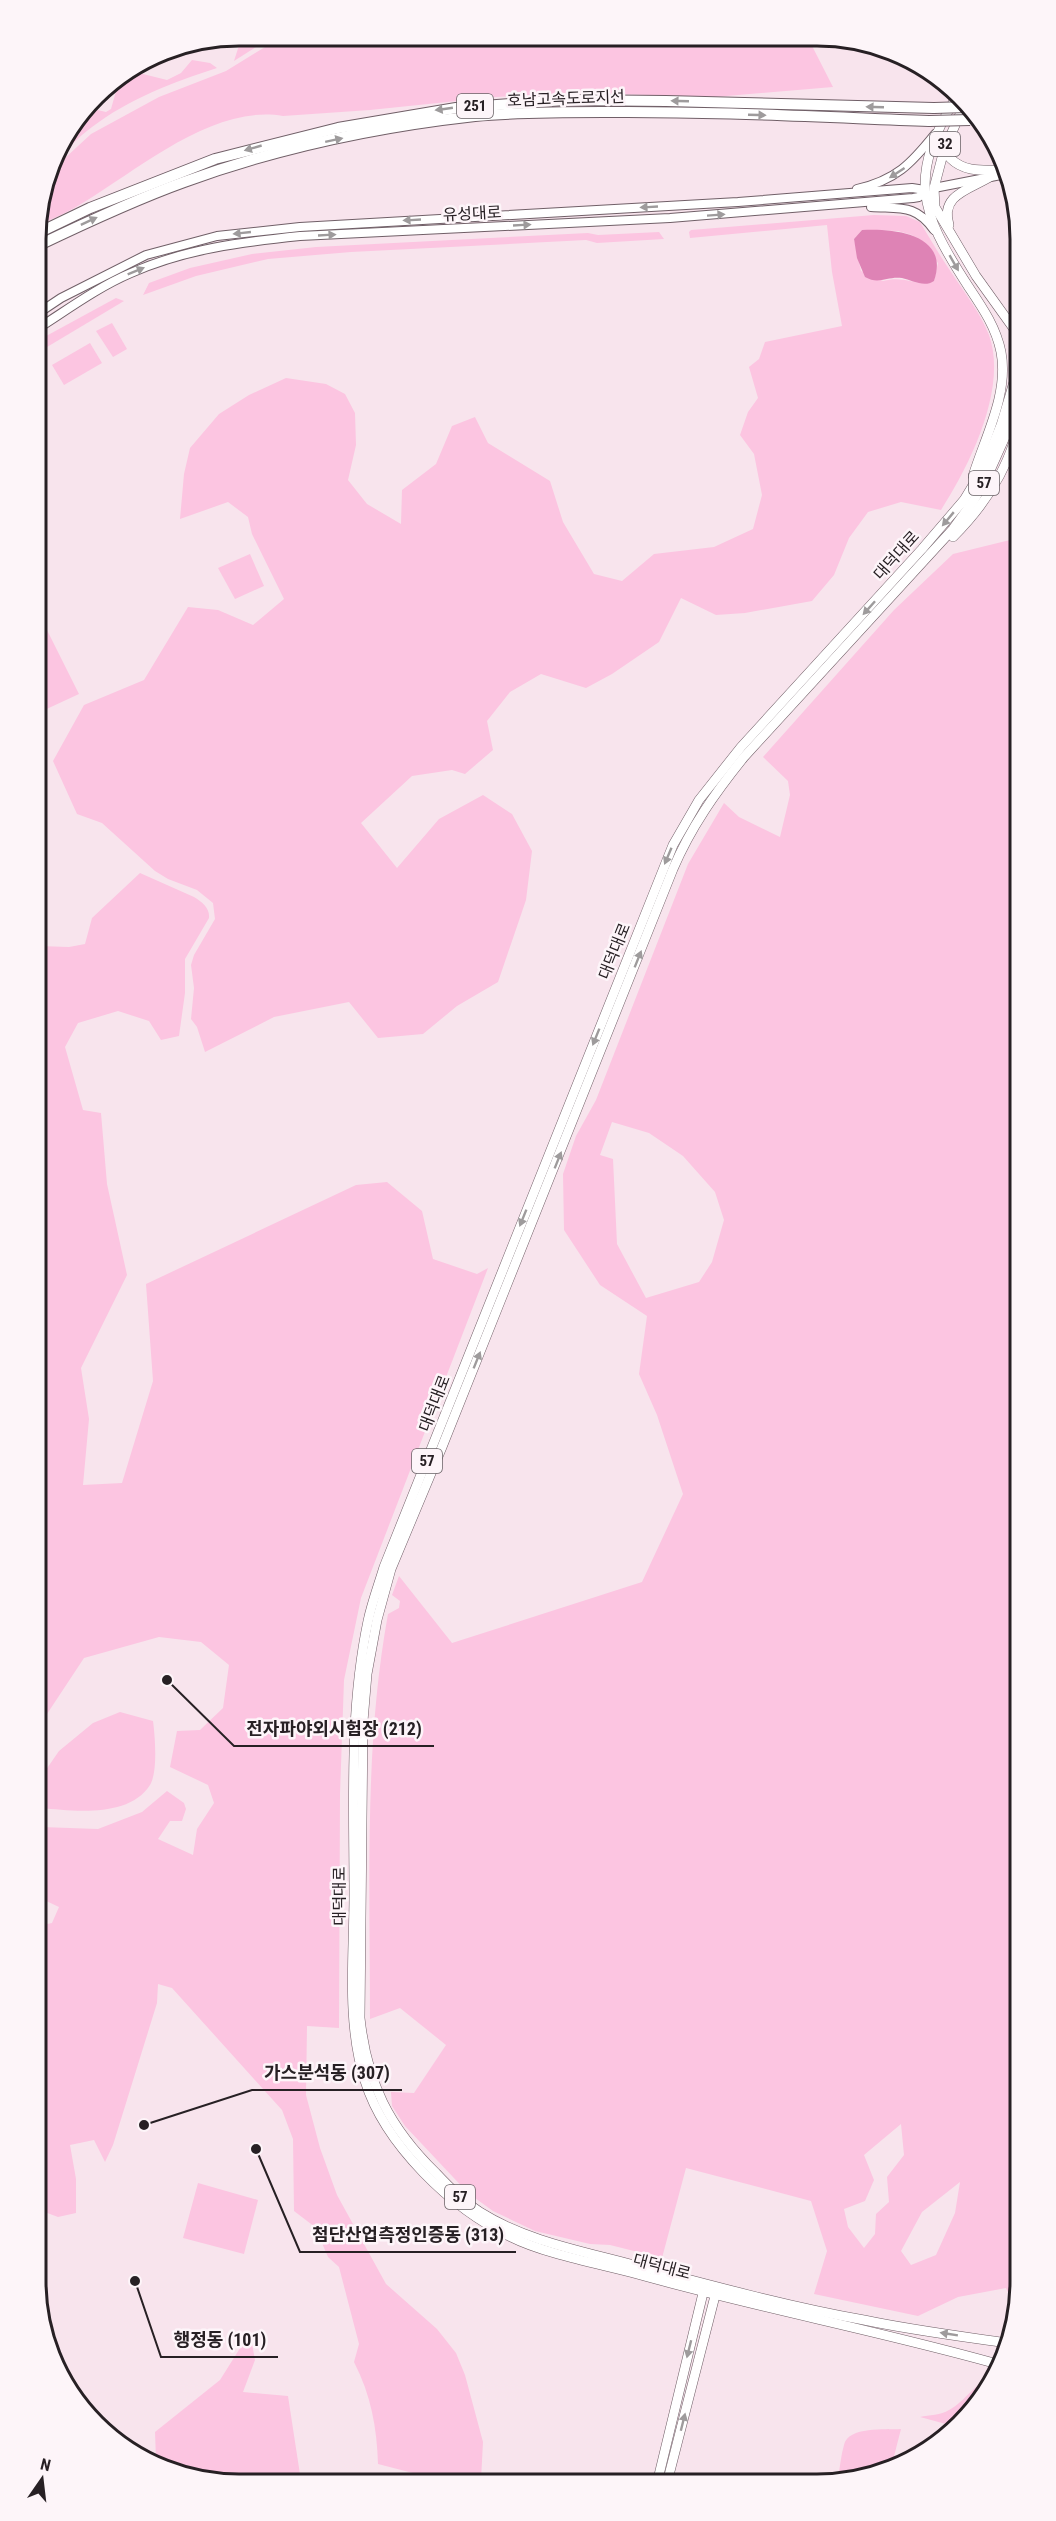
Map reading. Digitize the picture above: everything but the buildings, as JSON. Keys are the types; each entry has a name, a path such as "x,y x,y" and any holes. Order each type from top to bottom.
{"highway":[{"name":"호남고속도로지선","path":"47,229 90,208 215,159 338,128 456,108 596,100 957,107"},
{"name":"호남고속도로지선","path":"47,241 95,218 183,182 265,156 406,125 477,116 550,112 662,111 929,121 968,119"}],"main road":[{"name":"32","path":"833,195 862,188 894,176 912,162 938,132 953,103"},
{"name":"32","path":"930,189 948,137 961,112"},
{"path":"938,132 934,148 936,153 944,150"},
{"path":"938,132 923,176 930,189 934,207 993,301 1010,324"},
{"path":"948,137 950,158 958,166 969,170 997,172"},
{"name":"유성대로","path":"47,307 60,298 146,255 217,236 300,227 833,195 912,188 930,189 998,174"},
{"path":"952,236 946,214 950,201 990,177"},
{"path":"930,189 927,207 938,236"},
{"name":"유성대로","path":"47,323 128,273 172,257 226,244 300,236 670,218 850,204 913,198 930,189"},
{"path":"850,204 914,211 926,219 994,328 1001,353 1001,374 995,415 971,487"},
{"name":"57","path":"971,487 984,467 1010,395"},
{"name":"57","path":"936,549 974,500 1005,437 1010,421"},
{"path":"936,549 947,542 979,509 999,480 1010,452"},
{"name":"대덕대로","path":"717,2291 513,2239 476,2218 433,2183 390,2132 375,2106 359,2061 353,1995 354,1757 359,1676 368,1618 384,1567 673,845 699,800 741,747 922,549 964,500 971,487"},
{"name":"대덕대로","path":"705,2288 533,2238 503,2225 457,2195 406,2142 389,2116 369,2069 360,2018 361,1789 367,1674 377,1620 391,1569 689,834 708,803 744,757 936,549"},
{"name":"대덕대로","path":"659,2474 705,2288"},
{"path":"717,2291 864,2320 1000,2342"},
{"path":"717,2291 992,2362"},
{"path":"669,2474 717,2291"}],"shaded area":[{"path":"239,46 257,46 234,61"},
{"path":"267,46 812,46 833,87 715,97 583,93 496,97 370,110 283,116 257,115 231,119 180,141 80,205 48,221 53,189 64,159 91,134 159,97 226,71"},
{"path":"192,60 210,63 217,68 168,85 136,100 106,117 71,146 97,110 106,112 111,109 116,91 132,79 141,73 167,80 181,73"},
{"path":"874,215 906,216 920,222 981,318 989,335 994,356 994,378 983,426 952,492 941,510 901,502 868,512 849,538 834,575 812,601 745,613 716,615 681,598 659,642 612,674 586,688 541,674 510,692 487,721 493,750 465,774 452,770 412,776 361,823 397,868 439,819 483,795 512,814 532,851 526,900 498,982 457,1006 423,1034 378,1038 349,1002 274,1017 205,1052 197,1027 191,1019 194,988 191,965 194,955 215,919 213,903 197,890 168,879 155,871 102,823 77,814 53,761 84,705 144,680 188,607 218,610 253,625 284,599 252,534 248,517 228,502 180,519 184,474 190,448 219,414 249,395 286,378 326,384 345,394 355,413 356,445 348,480 367,504 401,524 402,490 436,464 452,426 475,417 488,443 550,481 563,522 594,574 622,581 654,554 714,547 753,529 762,495 754,454 740,435 748,412 758,398 749,367 759,359 765,342 842,326 832,272 827,225 690,238 691,230","holes":["862,230 898,231 912,235 938,263 934,281 921,283 898,279 883,281 861,271 854,239"]},
{"path":"862,230 904,233 927,244 934,253 937,266 934,281 922,284 902,278 875,280 865,277 857,258 854,239"},
{"path":"659,232 664,239 597,243 586,240 351,252 268,259 196,276 143,295 149,283 190,268 252,254 316,247 588,233 598,235"},
{"path":"116,298 124,301 47,347 47,336"},
{"path":"112,323 127,349 113,357 96,331"},
{"path":"90,343 102,363 64,385 52,365"},
{"path":"1010,540 1009,2294 1006,2288 958,2297 918,2316 814,2294 827,2251 811,2201 686,2168 662,2258 610,2245 590,2244 535,2231 493,2211 468,2193 405,2126 392,2106 391,2092 414,2093 446,2045 400,2008 370,2019 369,1867 375,1714 388,1614 399,1608 400,1601 392,1595 399,1576 452,1643 642,1582 683,1494 657,1415 639,1374 647,1316 600,1285 564,1230 563,1174 576,1136 596,1100 688,864 724,803 739,817 780,837 790,795 788,781 763,757 894,610 953,554","holes":["612,1122 649,1133 683,1156 715,1192 724,1220 712,1262 699,1282 646,1298 617,1244 613,1159 600,1155","901,2124 904,2155 887,2177 889,2202 876,2214 875,2234 864,2248 848,2227 844,2209 865,2201 874,2180 864,2155","960,2182 955,2213 936,2255 911,2265 901,2251 922,2212"]},
{"path":"250,554 264,586 235,599 218,568"},
{"path":"47,630 79,694 47,709"},
{"path":"140,873 194,897 203,903 209,914 209,918 185,959 185,993 179,1036 161,1040 149,1021 118,1011 78,1023 65,1047 83,1110 101,1113 107,1184 127,1275 81,1368 89,1419 83,1485 122,1483 153,1381 146,1284 356,1185 387,1182 422,1211 433,1259 477,1274 488,1268 361,1598 344,1680 340,1794 339,2028 307,2026 306,2095 320,2148 337,2195 386,2284 437,2329 456,2353 465,2375 483,2442 481,2474 417,2474 378,2464 372,2412 365,2387 354,2362 359,2344 339,2267 328,2257 315,2227 294,2211 293,2139 282,2110 172,1988 158,1984 157,2003 113,2145 105,2162 94,2140 70,2145 76,2179 76,2213 58,2217 46,2213 46,1924 52,1923 59,1907 46,1901 46,1827 98,1829 142,1812 167,1791 184,1803 186,1809 182,1821 170,1821 158,1839 193,1855 197,1829 214,1803 208,1785 170,1767 177,1731 200,1730 223,1708 229,1665 201,1642 159,1637 84,1658 46,1714 47,946 69,947 85,944 92,918"},
{"path":"120,1712 153,1721 155,1763 150,1785 141,1796 115,1808 84,1811 46,1808 46,1769 59,1751 93,1723"},
{"path":"198,2183 258,2200 244,2254 183,2238"},
{"path":"252,2344 255,2360 243,2392 288,2396 300,2474 214,2473 177,2464 156,2456 155,2432 220,2380 242,2345"},
{"path":"980,2384 962,2409 947,2424 920,2417 949,2410"},
{"path":"901,2429 893,2459 867,2468 839,2473 847,2439 868,2430"}],"place":[{"name":"전자파야외시험장 (212)","path":"167,1680"},
{"name":"가스분석동 (307)","path":"144,2125"},
{"name":"첨단산업측정인증동 (313)","path":"256,2149"},
{"name":"행정동 (101)","path":"135,2281"}]}
